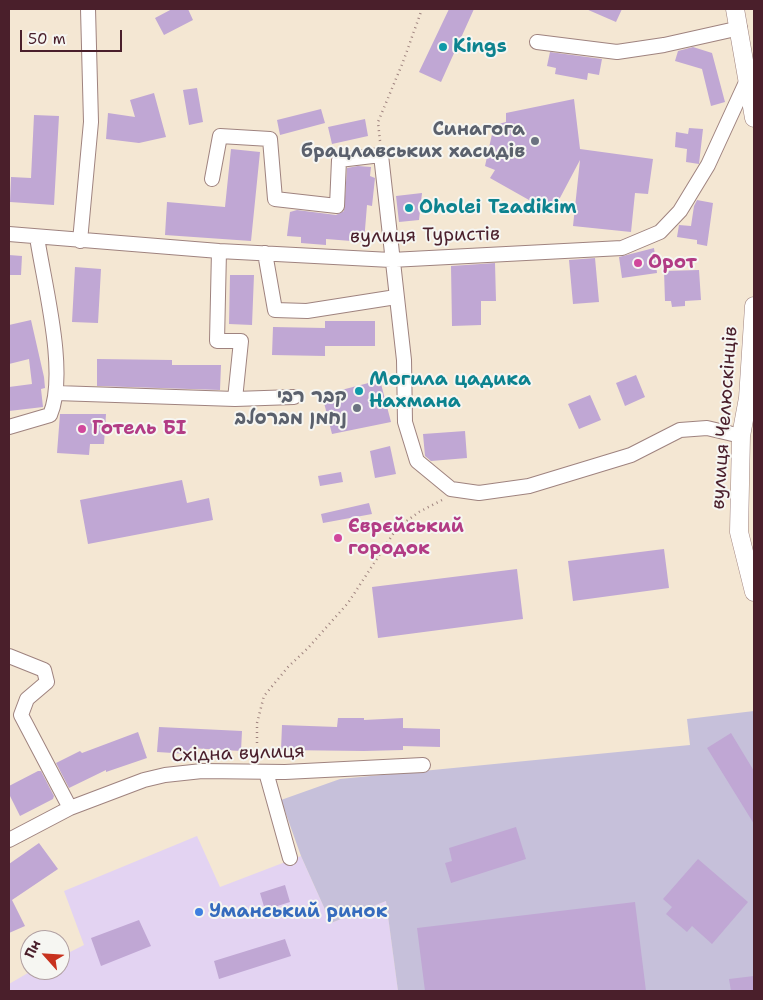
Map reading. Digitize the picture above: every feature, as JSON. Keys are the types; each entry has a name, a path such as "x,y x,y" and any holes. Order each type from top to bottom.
{"main road":[{"path":"735,9 749,78 754,118"},
{"name":"вулиця Челюскінців","path":"754,306 748,398 741,436 739,532 754,592"}],"street":[{"path":"80,241 91,122 88,9"},
{"path":"537,42 617,52 664,46 740,28"},
{"name":"вулиця Туристів","path":"9,234 80,241 391,260 622,248 660,232 680,211 708,165 749,78"},
{"path":"212,179 220,136 270,139 275,199 337,206 339,160 382,155 391,260 404,360 405,422 417,461 451,489 479,494 529,486 631,455 680,430 707,428 741,436"},
{"path":"9,427 50,416 56,398 58,368 37,237"},
{"path":"219,250 216,340 241,341 235,399"},
{"path":"265,253 275,310 307,311 396,297"},
{"path":"56,398 235,399 294,397"},
{"path":"9,656 44,670 47,682 27,699 21,715 70,808"},
{"name":"Східна вулиця","path":"9,840 70,808 144,780 165,775 202,771 261,772 423,765"},
{"path":"261,772 290,858"}],"path":[{"path":"382,155 378,122 404,62 422,9"},
{"path":"261,772 257,723 264,696 348,603 397,528 419,512 443,500 451,489"}],"shaded area":[{"path":"754,711 754,991 398,991 386,901 331,923 301,856 281,800 340,779 690,745 687,719"},
{"name":"Уманський ринок","path":"197,836 220,887 301,856 331,923 386,901 398,991 9,991 9,984 20,978 20,980 70,980 70,952 84,945 64,891"}],"building":[{"path":"172,9 188,9 193,20 164,35 155,18"},
{"name":"Kings","path":"449,9 474,9 441,82 419,72"},
{"path":"586,9 622,9 616,22"},
{"path":"693,47 712,53 725,102 711,106 702,69 675,61 678,51"},
{"path":"550,52 602,59 599,75 588,73 587,80 555,74 556,68 547,66"},
{"path":"197,88 203,122 189,125 183,90"},
{"path":"154,93 166,137 139,143 106,139 108,113 135,117 130,100"},
{"path":"574,99 580,149 653,159 648,194 635,193 631,232 573,226 580,160 552,213 490,178 495,170 485,166 494,125 506,122 506,113"},
{"path":"321,109 325,123 280,135 277,120"},
{"path":"34,115 59,116 54,205 10,202 11,177 31,178"},
{"path":"365,119 368,136 332,144 328,127"},
{"path":"689,128 703,129 699,164 686,162 687,149 675,147 676,132 688,134"},
{"path":"231,149 260,152 251,241 165,235 167,202 225,207"},
{"path":"358,166 371,167 370,176 375,178 372,206 367,205 364,242 326,239 326,245 301,243 301,237 287,236 290,212 297,210 336,215 344,211 347,168"},
{"name":"Oholei Tzadikim","path":"422,193 419,220 399,222 396,196"},
{"path":"697,200 713,203 707,246 697,244 697,240 677,237 679,225 691,226 694,206"},
{"name":"Орот","path":"654,248 657,273 622,278 619,257"},
{"path":"9,255 22,256 21,275 9,275"},
{"path":"595,258 599,302 573,304 569,260"},
{"path":"495,263 496,301 481,301 481,325 452,326 451,266"},
{"path":"75,267 101,269 98,323 72,322"},
{"path":"699,270 701,300 685,301 685,306 672,307 671,301 665,301 664,271"},
{"path":"230,275 254,275 252,325 229,324"},
{"path":"31,320 44,377 45,388 41,389 43,407 9,411 9,387 32,384 29,359 9,364 9,325"},
{"path":"325,321 375,321 375,346 325,346 325,356 272,355 273,327 325,328"},
{"path":"97,359 172,360 172,365 221,365 220,390 97,386"},
{"path":"636,375 645,397 625,406 616,383"},
{"name":"קבר רבי נחמן מברסלב","path":"380,380 391,422 332,434 322,395"},
{"path":"590,395 601,420 579,429 568,404"},
{"name":"Готель БІ","path":"60,414 106,414 104,444 90,444 89,455 57,453"},
{"path":"465,431 467,458 431,461 425,456 423,434"},
{"path":"390,446 396,474 375,478 370,451"},
{"path":"341,472 343,482 320,486 318,476"},
{"path":"182,480 187,503 209,498 213,520 88,544 80,500"},
{"path":"369,503 372,514 323,523 321,514"},
{"path":"664,549 669,588 573,601 568,561"},
{"path":"517,569 523,619 378,638 372,587"},
{"path":"338,718 364,718 364,720 403,718 403,728 440,729 440,747 403,746 403,750 364,751 281,750 282,725 337,727"},
{"path":"159,727 242,731 241,751 190,748 189,754 157,752"},
{"path":"138,732 147,758 106,772 106,770 69,788 56,763 80,751 82,753"},
{"path":"731,733 754,771 754,824 707,748"},
{"path":"41,771 54,796 53,799 20,816 9,794 9,786"},
{"path":"516,827 526,859 451,883 445,863 452,861 449,848"},
{"path":"39,843 58,869 12,900 25,926 9,933 9,864"},
{"path":"698,859 748,902 712,944 692,926 687,932 666,914 672,907 663,899"},
{"path":"285,885 290,902 265,910 260,893"},
{"path":"635,902 646,991 425,991 417,928"},
{"path":"139,920 151,946 101,966 91,938"},
{"path":"285,939 291,956 219,979 214,961"},
{"path":"754,976 754,991 731,991 729,979"}],"place":[{"name":"Kings","path":"443,47"},
{"name":"Синагога брацлавських хасидів","path":"535,141"},
{"name":"Oholei Tzadikim","path":"409,208"},
{"name":"Орот","path":"638,263"},
{"name":"Могила цадика Нахмана","path":"359,391"},
{"name":"קבר רבי נחמן מברסלב","path":"357,408"},
{"name":"Готель БІ","path":"82,429"},
{"name":"Єврєйський городок","path":"338,538"},
{"name":"Уманський ринок","path":"199,912"}]}
